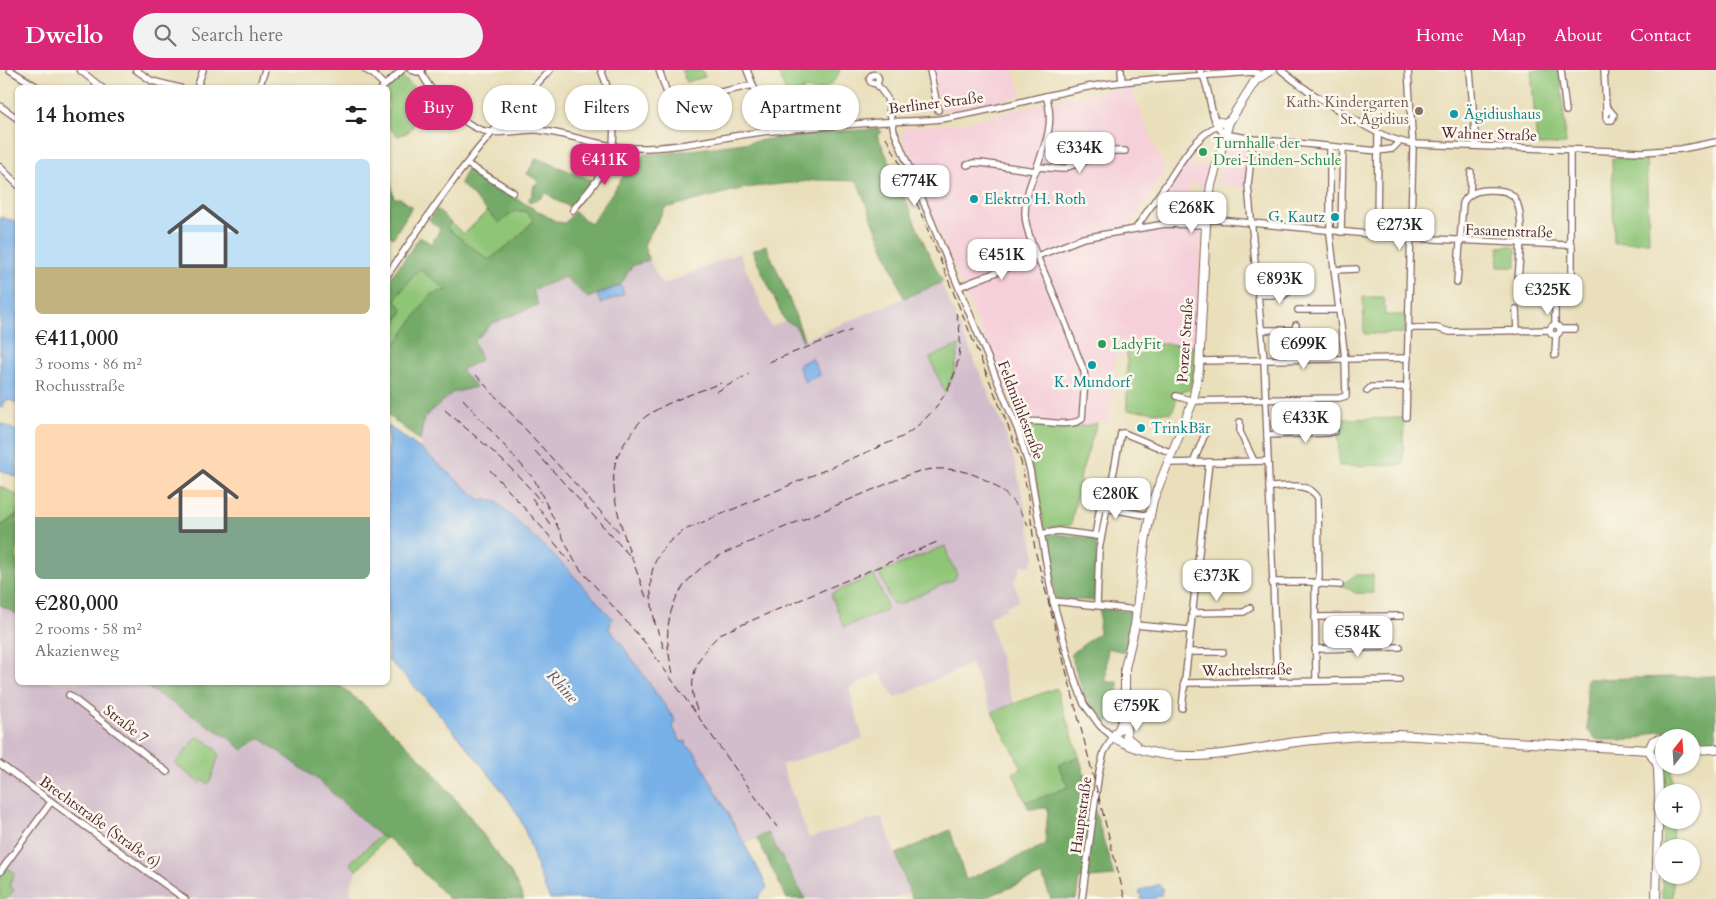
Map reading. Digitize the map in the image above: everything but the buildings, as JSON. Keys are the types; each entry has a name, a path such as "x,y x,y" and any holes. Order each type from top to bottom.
{"main road":[{"name":"Porzer Straße","path":"1114,737 1124,718 1126,700 1125,668 1135,625 1141,565 1150,516 1158,485 1193,401 1199,361 1211,185 1224,134 1230,120 1255,81 1271,70"},
{"path":"1217,123 1224,123 1230,120"},
{"path":"1124,718 1127,738 1144,750"},
{"path":"1114,737 1129,746 1172,756 1214,754 1318,739 1376,735 1649,750"},
{"path":"1655,740 1649,750 1651,756 1655,758"},
{"path":"1700,750 1716,749"},
{"path":"1656,899 1660,774"}],"street":[{"path":"10,70 35,85"},
{"path":"80,70 99,85"},
{"path":"136,70 152,80 170,85"},
{"path":"198,85 203,70"},
{"path":"260,85 265,70"},
{"path":"366,70 373,74 382,85"},
{"path":"384,85 402,70"},
{"path":"411,70 416,72 422,70 426,82 460,117 480,130 492,133"},
{"path":"390,270 467,164 492,133 550,70"},
{"path":"573,210 602,172 612,147 612,108 601,70"},
{"path":"659,70 668,96 678,101 742,87"},
{"path":"747,70 753,85"},
{"path":"930,70 938,110"},
{"path":"1121,70 1122,82"},
{"path":"1200,70 1217,123 1224,134 1253,139 1378,151 1392,149 1399,142"},
{"name":"Wahner Straße","path":"1281,70 1338,110 1378,134 1399,142 1643,152 1681,149 1716,142"},
{"path":"1406,417 1413,144 1408,70"},
{"path":"1470,70 1476,146"},
{"path":"1561,70 1566,111"},
{"path":"1604,70 1606,106"},
{"name":"Berliner Straße","path":"492,133 538,130 612,147 675,147 772,131 937,119 1090,86 1122,82 1253,72 1263,75"},
{"name":"Feldmühlestraße","path":"874,73 879,78 876,83 887,98 894,129 902,152 1016,424 1030,470 1053,601 1082,700 1100,726 1114,737"},
{"path":"92,85 94,81"},
{"path":"1016,424 1024,420 1074,423 1082,419 1084,371 1056,298 1037,257 1025,213 1027,198 1049,129 1046,96"},
{"path":"0,106 15,116"},
{"path":"1136,228 1189,149 1217,123"},
{"path":"1377,235 1378,134"},
{"path":"1253,139 1248,175 1264,360 1276,682"},
{"path":"1176,396 1193,401 1343,398 1346,396 1345,359 1330,231 1330,147"},
{"path":"1341,232 1343,148"},
{"path":"1570,150 1572,281"},
{"path":"966,165 981,163 1037,169 1062,169 1113,151 1125,151"},
{"path":"467,164 513,192"},
{"path":"0,167 15,182"},
{"path":"1457,282 1463,203 1470,194 1471,172"},
{"path":"1470,194 1489,190 1502,191 1513,196 1520,210 1518,280"},
{"name":"Fasanenstraße","path":"959,287 1083,238 1165,224 1207,222 1252,224 1411,238 1520,244 1567,245 1570,242"},
{"path":"1334,270 1356,269"},
{"path":"1258,296 1284,295 1290,291"},
{"path":"1555,306 1555,324 1560,329 1575,329"},
{"path":"1516,309 1517,331"},
{"path":"1298,310 1339,310"},
{"path":"1550,330 1555,324"},
{"path":"1261,330 1292,330 1296,326"},
{"path":"1409,328 1437,328 1446,332 1550,330"},
{"path":"1556,355 1556,335 1560,329"},
{"path":"1550,330 1552,334 1556,335"},
{"path":"1199,361 1408,358"},
{"path":"1367,391 1371,387 1407,386"},
{"path":"1240,422 1240,432 1254,461"},
{"path":"1267,435 1327,433 1335,431"},
{"path":"1097,605 1098,559 1121,433 1172,453"},
{"path":"1193,463 1205,434"},
{"path":"1168,463 1268,461"},
{"path":"1182,708 1209,462"},
{"path":"1269,487 1306,487 1314,491 1318,498 1319,578 1315,588 1316,681"},
{"path":"1094,536 1100,507 1150,516"},
{"path":"1041,534 1058,531 1102,536"},
{"path":"1272,582 1340,584"},
{"path":"1053,601 1137,610"},
{"path":"1192,613 1244,612 1250,608"},
{"path":"1315,617 1401,616"},
{"path":"1135,625 1190,630"},
{"path":"1316,649 1400,647"},
{"path":"1188,652 1223,652"},
{"name":"Wachtelstraße","path":"1184,683 1399,680"},
{"name":"Straße 7","path":"68,695 167,772"},
{"name":"Hauptstraße","path":"1082,899 1101,765 1107,746 1114,737"},
{"name":"Brechtstraße (Straße 6)","path":"0,764 185,899"},
{"path":"0,872 50,802"}],"shaded area":[{"path":"932,70 1013,70 1022,96 985,105 941,112"},
{"path":"1130,87 1165,171 1129,227 1133,230 1178,228 1202,231 1195,345 1137,342 1137,351 1127,350 1127,357 1115,356 1110,420 1086,426 1027,423 1022,426 965,294 904,144 902,132 905,128 967,122 1061,99"},
{"path":"1229,139 1249,144 1245,187 1215,184 1226,142"},
{"path":"1189,154 1189,166 1211,164 1207,183 1204,187 1190,184 1184,203 1163,205 1156,201"},
{"path":"739,253 771,327 785,321 791,322 797,328 803,340 941,283 1003,426 1016,466 1035,555 1030,566 1021,565 1017,578 1014,580 1019,601 1006,606 1007,609 989,617 1014,703 992,712 971,664 895,698 880,673 849,688 863,739 781,765 809,838 882,817 909,893 891,899 805,899 768,833 745,844 694,751 681,742 671,726 675,720 609,629 612,618 564,565 494,500 480,500 422,450 420,441 424,418 452,393 474,341 493,323 537,305 531,290 565,277 621,284 632,266 649,260 662,285"},
{"path":"0,605 15,613 15,685 143,685 232,740 242,749 259,737 318,780 380,836 350,863 357,871 350,886 354,899 0,899"}],"green space":[{"path":"682,70 702,70 705,77 686,82"},
{"path":"777,70 840,70 830,85 783,85"},
{"path":"1531,70 1560,70 1566,144 1537,145"},
{"path":"401,76 411,85 405,85 405,130 410,130 398,136 390,129 390,86"},
{"path":"879,129 882,132 877,135 925,246 943,282 904,298 857,181 819,180 745,188 665,208 644,245 649,260 632,266 621,284 588,298 565,277 532,290 538,305 493,323 474,341 481,360 461,370 476,387 452,393 424,418 420,441 390,417 390,369 393,368 390,361 390,352 431,294 447,290 419,269 395,299 403,310 390,332 390,278 420,237 432,244 440,229 429,220 437,209 451,223 447,228 489,260 515,240 534,221 525,211 515,211 499,223 460,183 468,167 503,191 557,222 565,223 574,212 591,224 631,165 637,166 644,154 667,153 752,142 802,133"},
{"path":"1646,157 1649,242 1614,243 1612,158"},
{"path":"536,158 594,181 574,208 559,202 545,192 541,198 532,202 529,201 534,185 538,183 536,179 527,174"},
{"path":"391,183 394,198 400,198 412,207 393,238 390,236"},
{"path":"487,211 525,211 534,220 515,240 489,260 446,228 451,223 464,234"},
{"path":"766,245 787,293 804,339 803,341 794,326 785,321 752,251"},
{"path":"1509,246 1516,248 1516,267 1497,267 1499,247"},
{"path":"419,268 448,291 393,368 390,369 390,332 403,311 395,299"},
{"path":"1363,297 1384,297 1385,315 1406,315 1405,333 1364,334"},
{"path":"1137,342 1195,346 1193,378 1189,390 1175,393 1176,402 1172,413 1127,410 1127,350 1137,351"},
{"path":"959,345 954,373 945,393 930,358"},
{"path":"1404,418 1403,465 1339,466 1338,419"},
{"path":"1027,423 1071,427 1097,423 1082,470 1071,525 1044,528 1038,488 1020,430"},
{"path":"0,486 15,494 15,515 2,525 0,524"},
{"path":"15,516 15,613 0,605 0,524 3,525"},
{"path":"1055,534 1097,539 1095,601 1056,599 1046,536"},
{"path":"945,546 950,561 957,572 955,579 900,604 892,603 879,573"},
{"path":"874,575 886,603 886,608 884,611 844,627 831,594"},
{"path":"1355,575 1373,575 1373,593 1356,593 1341,586 1341,583 1346,582"},
{"path":"1100,609 1132,612 1124,652 1107,648 1106,682 1118,682 1118,699 1113,718 1106,722 1084,696 1071,654 1099,633"},
{"path":"1716,676 1716,741 1700,741 1700,729 1655,729 1655,732 1635,740 1596,739 1588,731 1586,679"},
{"path":"143,685 339,685 371,711 426,764 471,818 512,875 524,899 449,899 389,839 380,836 318,780 260,738 242,750 232,740"},
{"path":"1056,688 1079,756 1058,765 1068,787 1035,800 1025,801 1013,773 1022,768 992,712"},
{"path":"196,737 209,744 219,755 208,784 203,780 200,783 175,764"},
{"path":"1079,756 1114,876 1079,879 1076,899 1051,899 1042,875 981,899 912,899 896,854 950,830 966,880 1045,845 1048,808 1029,809 1025,801 1035,800 1068,787 1058,765"},
{"path":"1664,774 1672,774 1672,784 1664,784"},
{"path":"1663,829 1672,829 1673,839 1663,839"},
{"path":"768,833 805,899 787,899 757,838"},
{"path":"380,836 385,838 357,871 350,863"},
{"path":"8,868 15,873 9,886 14,890 7,899 0,899 0,877"},
{"path":"1662,884 1673,884 1673,899 1662,899"}],"water":[{"path":"0,217 15,221 15,402 7,399 2,408 0,408"},
{"path":"621,285 624,294 601,304 597,295"},
{"path":"812,358 820,375 805,382 798,365"},
{"path":"0,423 15,430 15,476 0,470"},
{"name":"Rhine","path":"390,427 422,450 480,500 494,500 564,565 612,618 609,629 675,720 672,726 681,742 686,741 686,745 694,751 767,888 758,897 759,899 550,899 519,817 509,801 443,719 390,662"},
{"path":"1157,885 1163,888 1161,895 1153,899 1140,899 1142,897 1139,894 1141,890"}],"railway":[{"path":"886,137 916,201 1021,462 1027,490 1035,550 1125,899"},
{"path":"655,623 651,594 653,570 657,558 674,538 687,529 902,437 930,414 950,384 957,367 960,331 956,313"},
{"path":"769,362 852,330"},
{"path":"716,392 749,374"},
{"path":"476,375 621,534"},
{"path":"646,597 617,511 614,493 617,458 635,428 648,415 674,401 721,383"},
{"path":"463,399 534,479 580,569 647,645 777,827"},
{"path":"445,410 507,465 541,502"},
{"path":"535,451 629,555"},
{"path":"673,673 668,633 670,615 676,599 697,572 712,560 731,550 910,474 945,469 962,471 979,477 994,485 1007,496 1019,509 1028,525"},
{"path":"490,470 546,532 570,562"},
{"path":"532,498 552,527"},
{"path":"697,710 692,688 696,667 706,649 722,633 937,542"},
{"path":"653,618 665,651"}],"place":[{"name":"Kath. Kindergarten St. Ägidius","path":"1419,111"},
{"name":"Ägidiushaus","path":"1454,114"},
{"name":"Turnhalle der Drei-Linden-Schule","path":"1203,152"},
{"name":"Elektro H. Roth","path":"974,199"},
{"name":"G. Kautz","path":"1335,217"},
{"name":"LadyFit","path":"1102,344"},
{"name":"K. Mundorf","path":"1092,365"},
{"name":"TrinkBär","path":"1141,428"}]}
